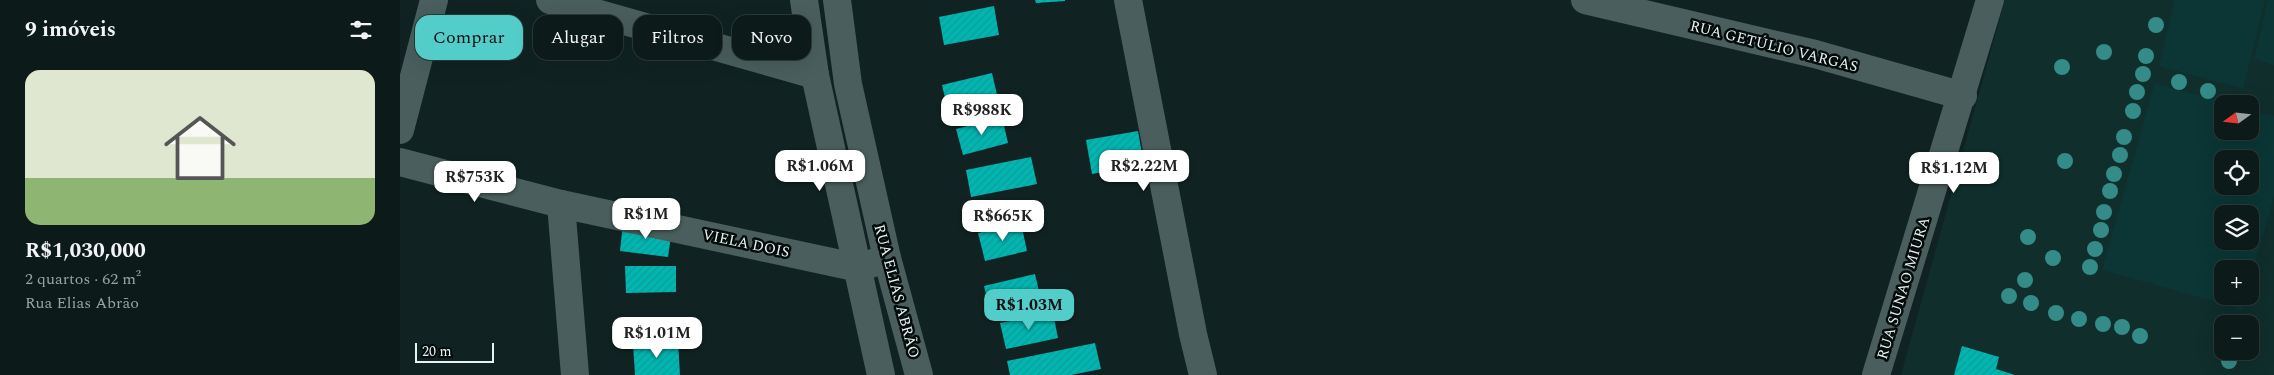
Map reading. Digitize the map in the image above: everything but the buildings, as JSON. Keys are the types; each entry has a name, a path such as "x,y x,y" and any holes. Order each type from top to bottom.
{"street":[{"path":"400,130 434,0"},
{"path":"550,0 816,75"},
{"path":"804,0 816,75 881,375"},
{"name":"RUA ELIAS ABRÃO","path":"837,0 848,84 887,258 919,375"},
{"path":"1128,0 1192,334 1203,375"},
{"name":"RUA GETÚLIO VARGAS","path":"1585,0 1815,54 1963,96"},
{"name":"RUA SUNAO MIURA","path":"1876,375 1963,96 1990,0"},
{"name":"VIELA DOIS","path":"400,162 561,204 859,268"},
{"path":"561,204 575,375"},
{"path":"859,268 887,258"}],"shaded area":[{"path":"2005,0 2274,0 2274,375 1901,375"},
{"path":"2175,0 2265,0 2243,89 2159,66"},
{"path":"2268,0 2274,0 2274,65 2254,59"},
{"path":"2155,83 2214,100 2214,140 2259,140 2259,112 2274,116 2274,196 2259,248 2259,205 2214,205 2214,250 2259,250 2256,260 2214,260 2214,301 2102,270"},
{"path":"2228,305 2243,305 2242,309"}]}
